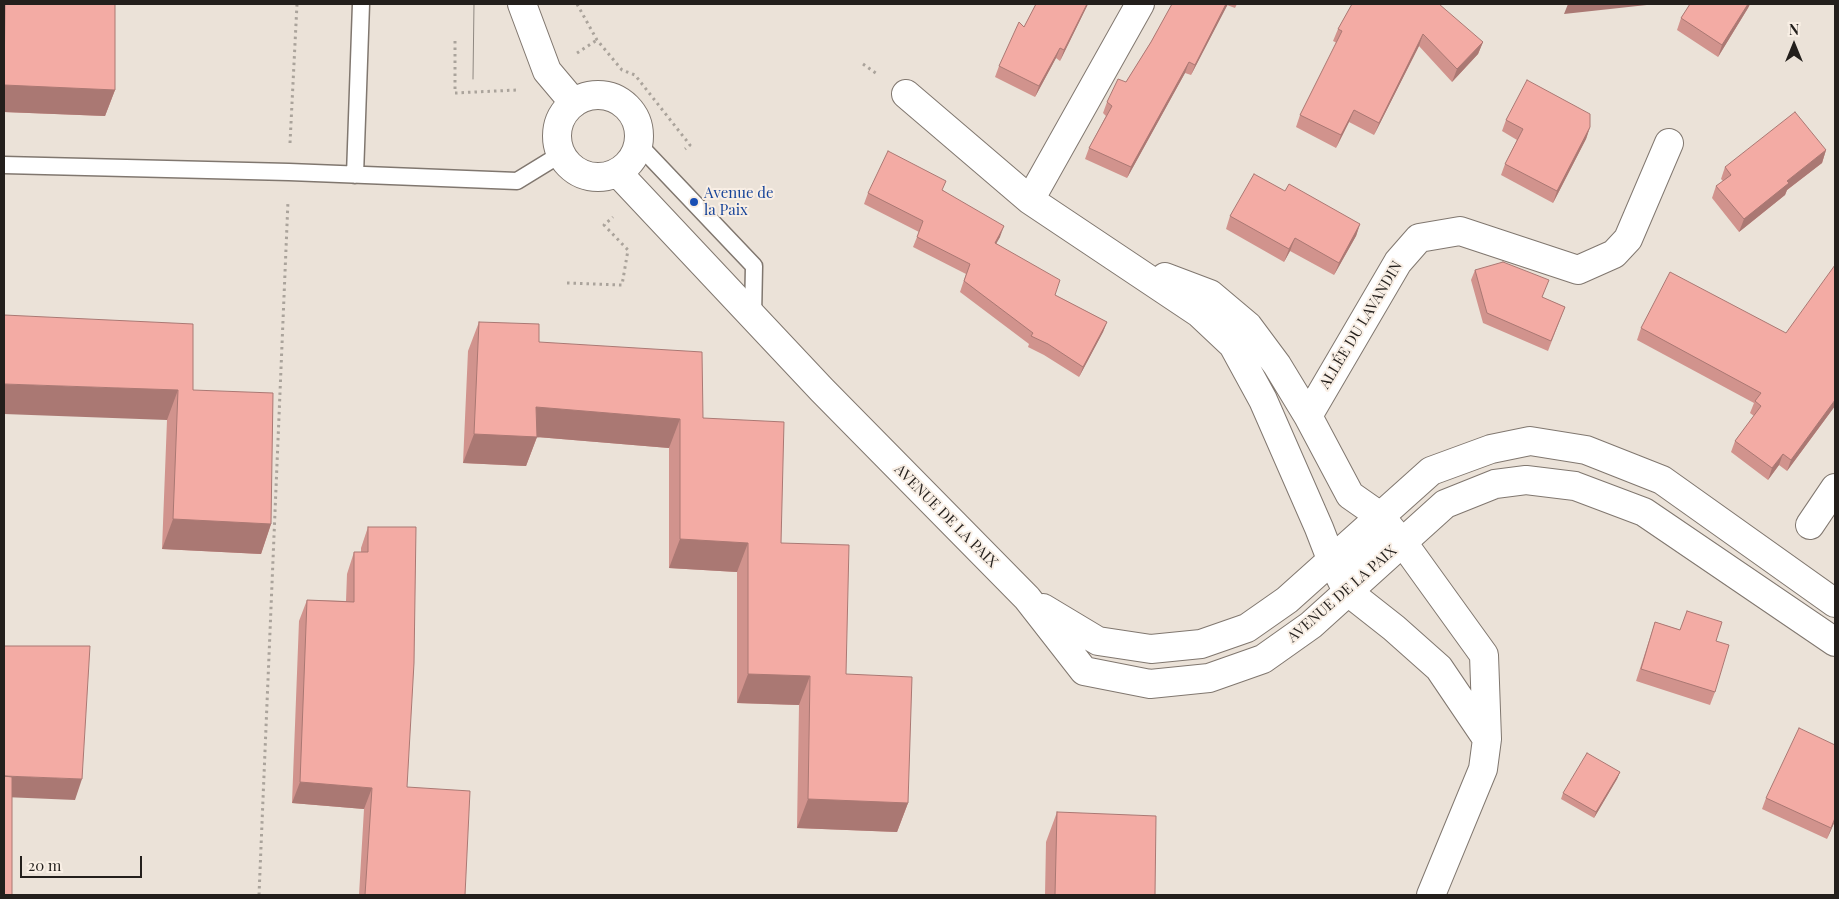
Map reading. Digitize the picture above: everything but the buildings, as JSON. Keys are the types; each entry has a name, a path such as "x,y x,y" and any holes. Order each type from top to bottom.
{"street":[{"path":"522,4 547,71 574,103"},
{"path":"1030,200 1140,4"},
{"path":"599,94 612,97 623,103 638,122 640,133 639,145 635,156 618,173 608,177 586,176 575,172 561,154 557,144 558,126 566,110 586,96 599,94"},
{"path":"906,94 1030,200 1199,313 1233,345 1263,400 1347,592 1394,628 1439,668 1487,739"},
{"name":"ALLÉE DU LAVANDIN","path":"1308,416 1398,262 1419,238 1460,231 1578,270 1614,254 1628,239 1669,143"},
{"name":"AVENUE DE LA PAIX","path":"618,173 822,390 1027,598 1084,671 1150,684 1209,678 1263,659 1310,625 1445,504 1495,484 1526,480 1575,486 1644,512 1835,642"},
{"path":"1126,263 1210,294 1248,326 1277,365 1308,416 1350,495 1380,516 1402,542 1423,568 1484,655 1487,739 1483,769 1431,895"},
{"name":"AVENUE DE LA PAIX","path":"1027,598 1098,641 1151,649 1201,644 1247,628 1287,600 1430,471 1491,449 1530,442 1586,450 1662,480 1835,602"},
{"path":"1810,525 1835,488"},
{"path":"1347,592 1352,570 1376,538 1380,516"},
{"path":"1331,559 1402,542"}],"lane":[{"path":"355,175 362,4"},
{"path":"639,145 754,266 753,317"},
{"path":"4,165 289,172 517,181 561,154"}],"path":[{"path":"259,895 297,4"},
{"path":"577,4 597,40 622,70 635,75 690,145 664,170"},
{"path":"567,283 622,285 628,250 604,225 638,194"}],"tram line":[{"path":"473,79 474,4"}],"place":[{"name":"Avenue de la Paix","path":"694,202"}]}
